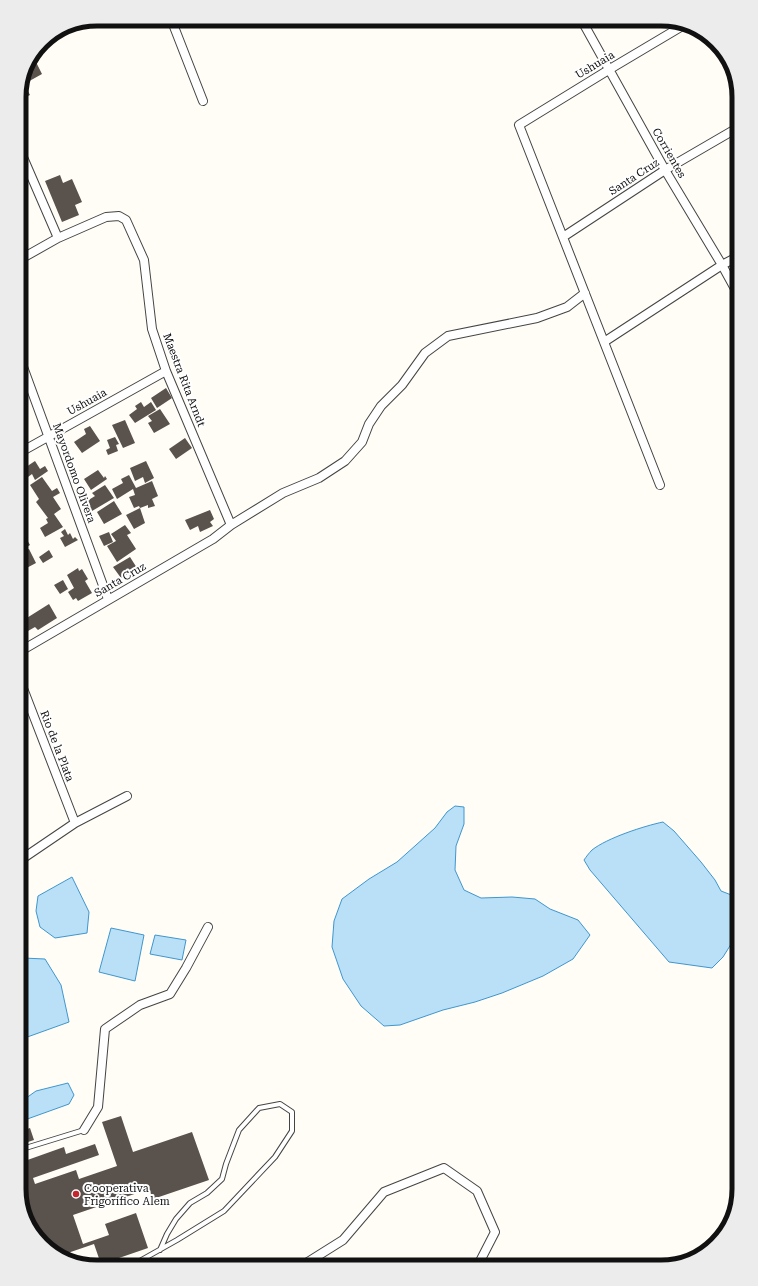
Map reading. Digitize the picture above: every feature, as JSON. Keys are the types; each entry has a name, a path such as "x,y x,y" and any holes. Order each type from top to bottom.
{"street":[{"path":"174,26 203,101"},
{"name":"Corrientes","path":"584,26 665,170 732,283"},
{"name":"Ushuaia","path":"563,237 519,125 679,28"},
{"name":"Santa Cruz","path":"563,237 665,170 732,130"},
{"path":"26,164 58,238 26,256"},
{"name":"Maestra Rita Arndt","path":"58,238 106,216 119,216 126,220 144,260 152,329 166,371 231,525"},
{"path":"563,237 660,485"},
{"path":"604,342 732,260"},
{"name":"Santa Cruz","path":"26,648 213,539 231,525 283,493 319,478 345,461 362,442 369,424 381,406 402,385 425,353 448,336 537,318 567,307 585,293"},
{"name":"Ushuaia","path":"26,449 166,371"},
{"name":"Mayordomo Olivera","path":"26,375 108,599"},
{"name":"Rio de la Plata","path":"26,696 75,823"},
{"path":"26,856 75,823 127,796"},
{"path":"84,1130 98,1107 105,1029 140,1005 170,994 208,927"},
{"path":"311,1260 343,1240 384,1192 444,1168 477,1191 495,1232 481,1260"}],"lane":[{"path":"142,1260 160,1250 224,1211 275,1157 292,1131 292,1112 280,1104 259,1108 239,1130 222,1179 207,1193 190,1203 176,1219 160,1250"},
{"path":"26,1148 84,1130"}],"water":[{"path":"455,806 464,807 464,824 456,846 455,870 464,890 481,898 512,897 535,899 550,909 578,920 590,935 573,959 543,976 502,993 475,1002 443,1010 400,1025 384,1026 361,1006 343,979 332,947 334,921 342,899 369,879 397,862 435,828 447,812"},
{"path":"663,822 674,831 701,862 715,880 721,891 732,895 732,943 723,957 712,968 669,962 590,870 584,860 592,850 607,841 646,826"},
{"path":"72,877 89,912 87,933 55,938 40,927 36,911 38,896"},
{"path":"111,928 144,935 135,981 99,972"},
{"path":"155,935 186,940 182,960 150,954"},
{"path":"26,958 45,959 61,985 69,1022 26,1037"},
{"path":"68,1083 74,1095 69,1104 26,1119 26,1098 36,1091"}],"building":[{"path":"36,62 42,74 28,82 28,78 34,63"},
{"path":"27,89 30,95 26,97"},
{"path":"60,175 63,183 72,179 82,202 75,205 79,215 62,222 45,181"},
{"path":"166,388 172,398 157,408 151,398"},
{"path":"141,402 144,407 151,402 156,410 135,423 129,415 137,409 135,406"},
{"path":"160,409 170,424 154,433 148,423 152,421 148,416"},
{"path":"125,420 135,443 123,448 112,425"},
{"path":"90,426 100,441 82,453 74,442 86,434 84,429"},
{"path":"115,437 119,444 116,445 118,451 108,455 106,450 110,448 107,440"},
{"path":"185,438 192,448 176,459 169,449"},
{"path":"35,461 40,469 45,466 48,471 35,480 32,474 28,477 26,474 26,467"},
{"path":"146,461 154,478 145,483 143,477 135,481 130,468"},
{"path":"98,470 104,478 105,476 107,479 91,490 84,479"},
{"path":"129,475 136,488 152,481 158,496 152,499 155,506 148,508 148,505 140,508 139,506 134,508 129,497 135,495 133,489 117,499 112,489 123,483 121,479"},
{"path":"42,477 52,491 57,488 60,493 53,497 61,509 54,514 63,527 45,537 40,528 48,523 46,519 48,518 36,502 39,499 30,485"},
{"path":"105,485 114,498 92,511 87,501 95,496 92,493"},
{"path":"114,501 122,514 104,524 97,512"},
{"path":"140,508 145,523 134,529 126,515"},
{"path":"210,510 214,519 210,522 213,526 200,532 198,526 190,530 185,520"},
{"path":"125,525 131,533 127,535 136,549 117,562 107,546 116,541 111,534"},
{"path":"65,529 68,535 70,533 73,539 75,537 78,540 65,547 60,538 64,536 61,532"},
{"path":"109,532 113,542 104,546 99,536"},
{"path":"26,538 30,545 26,547"},
{"path":"29,549 36,563 26,568 26,550"},
{"path":"49,550 53,557 43,563 39,557"},
{"path":"130,557 137,568 121,578 113,567"},
{"path":"78,568 79,571 82,569 88,579 85,581 92,593 78,601 76,598 73,600 68,592 74,588 67,575"},
{"path":"63,580 68,589 60,594 54,585"},
{"path":"49,604 57,618 38,630 35,627 28,631 26,628 26,618"},
{"name":"Cooperativa Frigorífico Alem","path":"121,1116 133,1152 192,1132 209,1180 153,1199 149,1189 73,1215 83,1244 109,1235 105,1224 136,1213 148,1248 119,1258 120,1260 100,1260 94,1244 65,1253 50,1242 38,1229 33,1221 27,1203 26,1161 64,1147 66,1154 95,1144 99,1155 33,1178 35,1184 76,1170 79,1179 117,1166 102,1122"},
{"path":"30,1128 34,1140 26,1143 26,1129"}],"place":[{"name":"Cooperativa Frigorífico Alem","path":"76,1194"}]}
